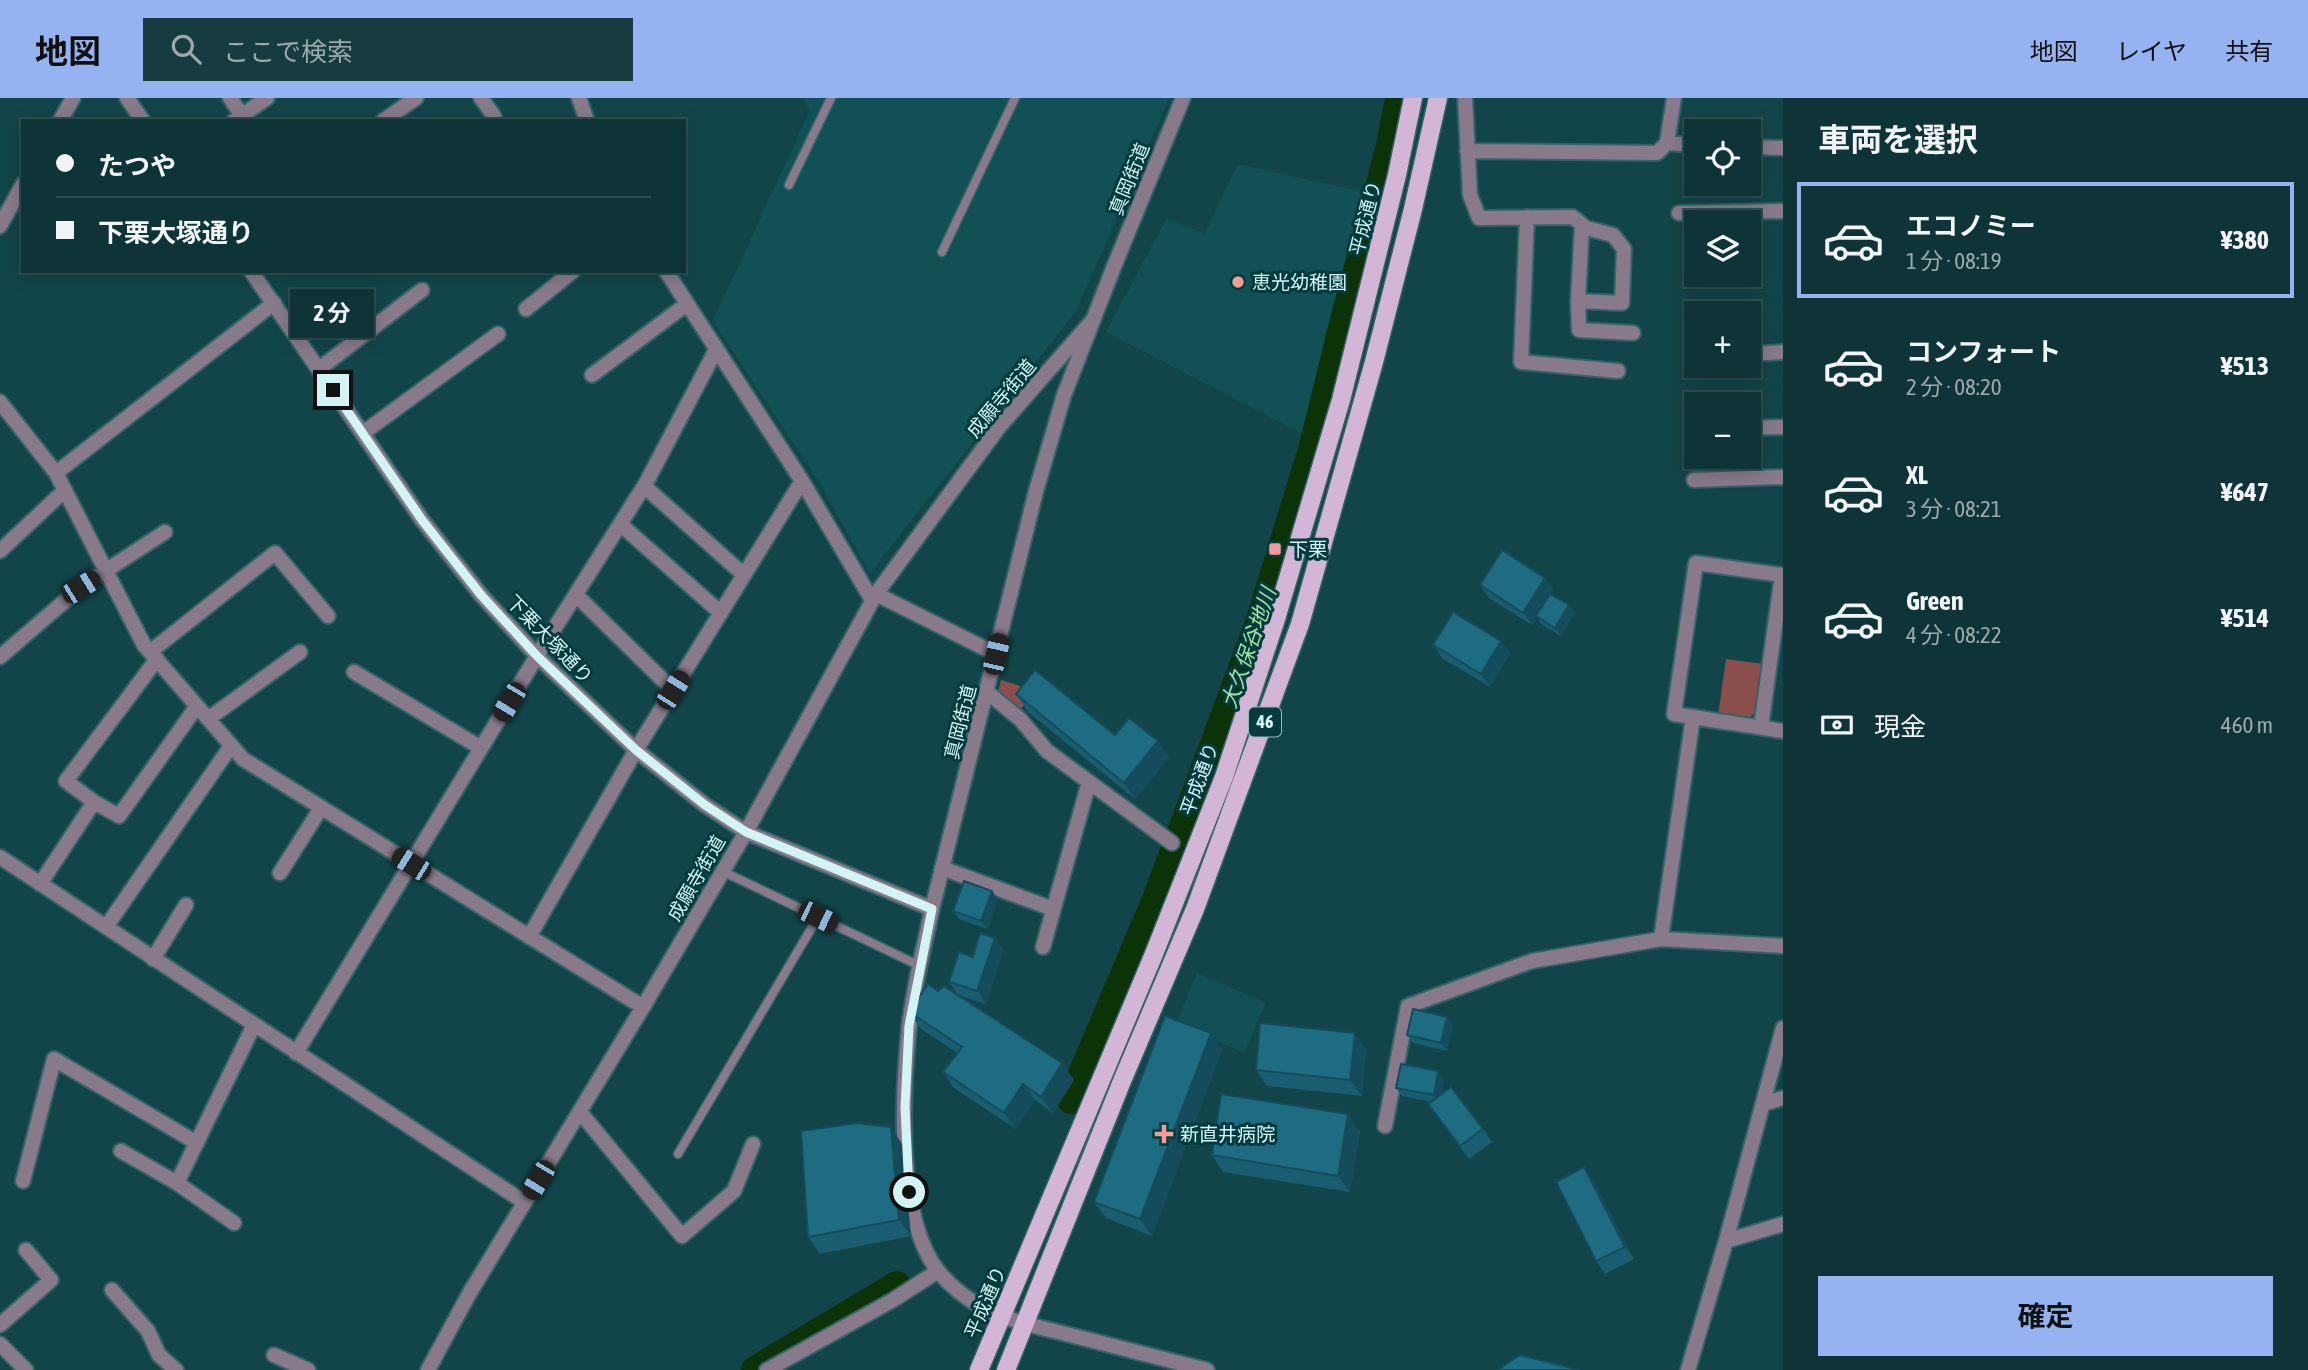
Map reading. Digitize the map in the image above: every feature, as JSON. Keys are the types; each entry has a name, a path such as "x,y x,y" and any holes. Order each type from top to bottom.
{"main road":[{"name":"平成通り","path":"979,1370 1154,954 1224,777 1276,619 1341,400 1397,175 1413,98"},
{"name":"46","path":"1006,1370 1195,909 1300,624 1374,362 1438,98"}],"street":[{"path":"61,119 73,98"},
{"path":"127,98 143,119"},
{"path":"230,98 241,119 267,98"},
{"path":"386,119 416,98"},
{"path":"481,98 494,119"},
{"path":"579,98 586,119"},
{"name":"真岡街道","path":"1183,98 1064,395 1036,491 920,966 909,1026 905,1148 909,1192 925,1248 938,1270 967,1297 1002,1316 1026,1324 1207,1370"},
{"path":"1465,98 1470,195 1479,218 1573,217 1582,225 1613,235 1624,249 1622,303 1578,301"},
{"path":"1468,151 1657,153 1667,144 1674,98"},
{"path":"1667,144 1684,145"},
{"path":"1761,147 1783,148"},
{"path":"0,226 21,188"},
{"path":"1679,213 1783,211"},
{"path":"1527,217 1521,362 1618,371"},
{"path":"1582,225 1578,330 1633,333"},
{"name":"下栗大塚通り","path":"252,273 422,520 481,595 537,656 636,750 705,805 746,832 932,909"},
{"path":"526,309 571,273"},
{"path":"667,273 874,597 996,654"},
{"path":"319,369 422,290"},
{"path":"56,472 274,303"},
{"path":"592,375 687,304"},
{"name":"成願寺街道","path":"428,1370 469,1293 746,832 874,597 999,427 1093,320"},
{"path":"363,433 498,334"},
{"path":"296,1053 537,656 644,486 716,350"},
{"path":"1761,353 1783,352"},
{"path":"0,402 56,472 144,645 243,759 643,1007"},
{"path":"1761,428 1783,428"},
{"path":"1693,480 1783,477"},
{"path":"529,937 636,750 802,481"},
{"path":"644,486 744,575"},
{"path":"0,551 65,490"},
{"path":"620,524 721,613"},
{"path":"0,657 81,587 165,532"},
{"path":"197,706 119,816 66,781 153,656 275,553 328,616"},
{"path":"1761,727 1782,575 1696,563 1674,714 1783,731"},
{"path":"576,595 673,690"},
{"path":"208,719 300,652"},
{"path":"354,672 481,748"},
{"path":"987,692 1020,719 1047,751 1172,844"},
{"path":"1661,939 1693,717"},
{"path":"106,927 231,746"},
{"path":"1043,947 1089,782"},
{"path":"40,884 94,802"},
{"path":"280,873 321,808"},
{"path":"0,858 524,1202"},
{"path":"942,868 1054,909"},
{"path":"153,958 186,905"},
{"path":"1385,1126 1408,1006 1532,961 1661,939 1783,946"},
{"path":"177,1183 254,1026"},
{"path":"1688,1370 1783,1028"},
{"path":"23,1181 54,1059 197,1143"},
{"path":"1763,1104 1783,1098"},
{"path":"580,1112 682,1236 734,1191 753,1144"},
{"path":"121,1151 177,1183 234,1223"},
{"path":"1726,1241 1783,1224"},
{"path":"0,1325 51,1280 26,1250"},
{"path":"767,1370 893,1300 938,1270"},
{"path":"112,1290 148,1331 159,1355 176,1370"},
{"path":"0,1344 26,1370"},
{"path":"274,1355 308,1370"}],"lane":[{"path":"789,185 831,98"},
{"path":"942,253 1014,98"},
{"path":"722,872 920,966"},
{"path":"678,1154 818,917"}],"shaded area":[{"path":"803,98 1169,98 1076,311 870,573 818,480 713,321 810,110"},
{"name":"恵光幼稚園","path":"1238,164 1368,193 1305,435 1106,332 1166,219 1205,233"},
{"path":"1726,659 1763,664 1757,712 1746,719 1718,716"},
{"path":"1001,680 1018,685 1033,696 1017,713 997,696"},
{"path":"1197,973 1266,1003 1244,1053 1176,1023"}],"building":[{"path":"1502,550 1545,578 1523,613 1480,585"},
{"path":"1550,594 1569,605 1555,628 1536,616"},
{"path":"1453,612 1501,641 1481,674 1433,645"},
{"path":"1035,670 1115,735 1129,718 1158,741 1124,783 1016,694"},
{"path":"964,881 992,891 981,921 953,911"},
{"path":"980,933 995,938 977,991 949,982 959,952 973,957"},
{"path":"928,984 938,991 944,986 1062,1063 1041,1097 1023,1084 1004,1113 943,1072 962,1047 909,1012"},
{"path":"1413,1009 1447,1017 1441,1043 1407,1035"},
{"name":"新直井病院","path":"1165,1016 1211,1033 1140,1219 1094,1202"},
{"path":"1260,1023 1355,1033 1350,1080 1256,1070"},
{"path":"1401,1064 1438,1071 1434,1095 1396,1088"},
{"path":"1451,1087 1483,1129 1460,1146 1428,1104"},
{"path":"1221,1094 1348,1114 1338,1176 1212,1155"},
{"path":"857,1123 891,1127 899,1220 808,1237 801,1131"},
{"path":"1584,1167 1625,1247 1596,1261 1556,1182"},
{"path":"1520,1355 1580,1370 1497,1370"}],"waterway":[{"name":"大久保谷地川","path":"1071,1100 1157,897 1259,623 1313,446 1390,146 1399,98"},
{"name":"大久保谷地川","path":"755,1370 897,1285"}],"place":[{"name":"恵光幼稚園","path":"1238,282"},
{"name":"下栗","path":"1275,549"},
{"name":"新直井病院","path":"1164,1134"}],"route":[{"path":"333,390 422,520 481,595 537,656 636,750 705,805 746,832 932,909 909,1026 905,1148 909,1192"}]}
